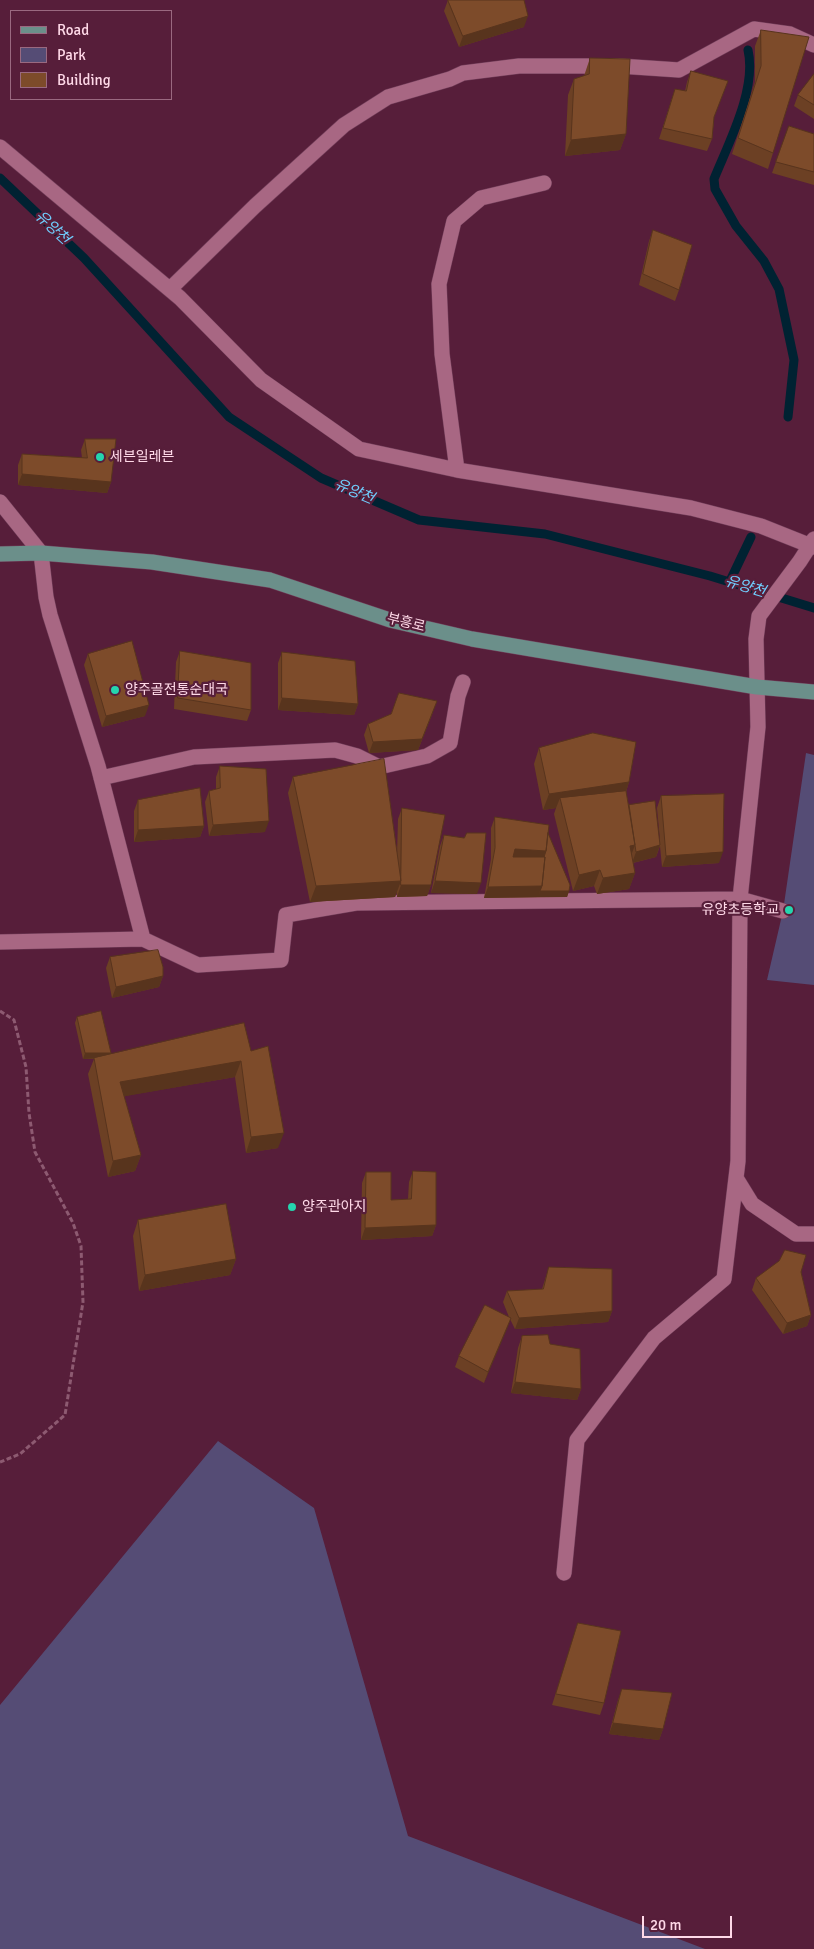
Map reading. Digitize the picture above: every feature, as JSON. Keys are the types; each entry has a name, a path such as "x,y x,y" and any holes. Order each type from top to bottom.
{"main road":[{"name":"부흥로","path":"0,554 41,552 152,562 270,580 390,620 472,639 757,687 814,692"}],"street":[{"path":"170,289 262,200 344,125 388,97 450,79 464,73 519,66 619,66 679,70 754,29 790,34 814,45"},
{"path":"0,147 170,289 261,380 359,448 457,470 691,508 761,526 813,544 759,616 756,639 758,727 740,899 738,1162 724,1279 654,1338 577,1440 564,1573"},
{"path":"457,470 442,354 439,284 454,221 481,198 544,183"},
{"path":"0,502 41,552 50,616 101,778 143,939"},
{"path":"101,778 194,757 335,750 357,756 379,767 427,756 450,743 458,696 463,682"},
{"path":"0,942 143,939 198,965 282,960 286,915 356,902 740,899 783,911"},
{"path":"736,1178 752,1204 796,1234 814,1234"}],"path":[{"path":"0,1011 14,1020 26,1067 34,1152 73,1223 81,1246 83,1302 65,1415 20,1454 0,1462"}],"green space":[{"path":"806,753 814,755 814,985 767,980 783,911"},
{"path":"218,1441 314,1508 408,1836 705,1949 0,1949 0,1705"}],"building":[{"path":"448,0 524,0 528,16 463,36"},
{"path":"761,30 809,37 773,153 738,138 761,66"},
{"path":"590,58 630,59 626,134 571,140 574,79 589,74"},
{"path":"691,71 728,81 714,117 712,139 663,128 675,89 686,91"},
{"path":"814,74 814,105 798,95"},
{"path":"789,126 814,134 814,172 776,162"},
{"path":"653,230 692,245 679,290 643,274"},
{"path":"85,439 116,439 111,482 22,474 22,454 87,458"},
{"name":"양주골전통순대국","path":"132,641 149,705 106,716 88,654"},
{"path":"180,651 251,663 251,710 178,698"},
{"path":"282,652 355,661 358,704 282,698"},
{"path":"399,693 437,701 422,739 373,742 368,724 391,714"},
{"path":"593,733 636,742 629,782 549,794 539,748"},
{"path":"384,759 401,881 316,886 293,777"},
{"path":"220,766 266,769 269,821 213,825 209,791 220,788"},
{"path":"200,788 204,826 138,830 138,800"},
{"path":"626,791 635,845 630,846 635,873 603,878 600,870 579,875 560,798"},
{"path":"724,794 723,852 666,856 661,796"},
{"path":"655,801 660,845 636,852 629,805"},
{"path":"402,808 445,815 431,885 401,885"},
{"path":"495,817 549,825 546,851 515,849 513,857 545,857 542,886 488,887 495,848"},
{"path":"467,833 486,833 481,883 435,881 444,835 464,838"},
{"path":"548,833 570,885 569,891 540,891"},
{"path":"158,950 163,967 163,976 116,987 110,957"},
{"path":"101,1011 111,1053 85,1053 77,1017"},
{"path":"244,1023 251,1051 268,1046 284,1133 251,1137 241,1061 120,1082 141,1155 113,1161 94,1058"},
{"path":"413,1171 436,1172 436,1225 365,1228 366,1172 391,1172 391,1200 411,1199"},
{"path":"226,1204 236,1259 145,1275 138,1220"},
{"path":"785,1250 806,1255 801,1272 811,1315 787,1323 756,1278 779,1261"},
{"path":"549,1267 612,1269 612,1311 519,1318 507,1291 543,1289"},
{"path":"485,1305 511,1318 488,1372 459,1356"},
{"path":"548,1335 550,1344 580,1349 581,1389 515,1382 522,1336"},
{"path":"578,1623 621,1631 604,1703 556,1694"},
{"path":"622,1689 672,1693 663,1729 613,1723"}],"waterway":[{"path":"748,50 750,65 745,98 734,132 714,179 715,189 736,226 764,261 779,289 794,360 788,417"},
{"name":"유양천","path":"0,178 84,258 229,417 321,478 419,520 545,534 710,576 814,608"},
{"path":"729,583 751,537"}],"place":[{"name":"세븐일레븐","path":"100,457"},
{"name":"양주골전통순대국","path":"115,690"},
{"name":"유양초등학교","path":"789,910"},
{"name":"양주관아지","path":"292,1207"}]}
